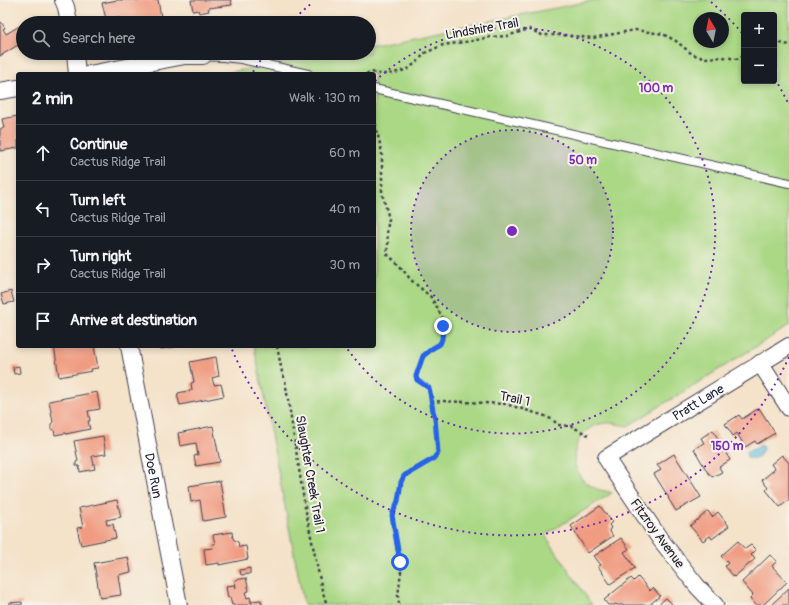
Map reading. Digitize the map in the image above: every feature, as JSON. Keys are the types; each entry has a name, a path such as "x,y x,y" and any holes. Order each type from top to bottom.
{"street":[{"path":"64,0 68,16"},
{"path":"76,60 77,72"},
{"path":"100,72 164,60"},
{"path":"0,91 16,88"},
{"name":"Pratt Lane","path":"606,458 789,346"},
{"name":"Doe Run","path":"129,348 179,605"},
{"path":"760,363 789,408"},
{"name":"Fitzroy Avenue","path":"606,458 660,539 697,586 715,605"}],"lane":[{"path":"245,60 299,72"},
{"path":"376,89 789,183"}],"path":[{"name":"Lindshire Trail","path":"376,73 386,74 408,69 425,53 443,45 490,37 507,36 529,29 542,35 561,34 593,38 635,30 663,34 676,41 692,54 703,58 741,57"},
{"path":"777,41 787,45 789,44"},
{"path":"376,127 382,153 382,192 389,219 387,230 387,254 399,265 411,280 431,297 443,319 442,339 440,344 423,356 416,376 417,380 429,388 435,418 438,453 433,459 404,476 401,482 398,501 392,515 401,571 398,596 399,605"},
{"name":"Slaughter Creek Trail 1","path":"277,348 285,380 305,508 322,590 327,605"},
{"name":"Trail 1","path":"431,402 443,401 506,404 545,416 558,425 571,426 588,434"}],"green space":[{"path":"596,0 789,0 789,326 628,426 604,423 591,428 584,433 575,449 574,458 580,476 591,486 612,493 545,535 592,605 304,605 254,348 376,348 376,72 231,72 292,60 376,60 376,44"}],"water":[{"path":"760,445 763,448 758,457 753,459 747,457 746,453 748,451 756,449"}],"building":[{"path":"118,0 158,0 161,16 105,16 102,3"},
{"path":"191,0 231,0 232,5 208,8 209,11 199,13 198,10 193,11"},
{"path":"1,22 5,28 3,29 6,34 16,28 16,46 0,56"},
{"path":"16,116 16,148 0,151 0,129 4,128 2,119"},
{"path":"11,291 14,302 4,304 1,294"},
{"path":"54,348 94,348 98,368 91,369 92,371 59,377"},
{"path":"216,357 219,376 212,378 214,385 221,384 224,396 180,405 177,395 178,393 192,390 191,383 194,382 190,362"},
{"path":"19,366 20,373 14,374 13,367"},
{"path":"97,392 100,409 88,411 90,429 55,435 54,430 51,429 51,424 53,422 49,401"},
{"path":"759,408 775,433 757,444 755,441 745,447 737,433 733,436 725,424 739,415 742,419"},
{"path":"213,426 220,462 196,466 194,456 198,455 196,443 180,446 178,433"},
{"path":"713,430 730,460 719,467 722,472 712,477 708,473 694,449 704,443 701,438"},
{"path":"103,436 106,454 92,456 95,469 80,472 79,466 76,466 76,462 78,461 74,441"},
{"path":"674,454 701,497 676,511 654,474 661,470 657,465"},
{"path":"782,455 789,463 789,500 780,507 766,490 768,488 762,480 775,469 771,464"},
{"path":"220,481 226,517 203,521 200,500 191,502 189,486"},
{"path":"117,500 121,517 106,520 107,525 113,524 116,538 81,545 77,528 83,527 79,508"},
{"path":"600,506 612,522 609,525 611,528 609,530 613,536 588,553 571,526"},
{"path":"708,511 712,517 718,512 729,526 712,539 710,536 703,541 690,526"},
{"path":"232,532 233,539 238,542 239,547 246,546 248,559 219,565 219,563 206,565 204,549 213,548 212,544 215,544 213,535"},
{"path":"621,538 629,549 624,552 635,568 610,584 598,566 601,565 594,556"},
{"path":"738,541 745,549 751,545 756,550 751,555 755,559 734,577 725,566 728,563 721,556"},
{"path":"770,555 777,561 772,566 787,582 763,605 756,605 750,598 753,595 742,582"},
{"path":"128,557 131,572 118,575 121,595 100,598 94,563"},
{"path":"250,568 250,574 241,575 240,570"},
{"path":"638,577 650,591 653,588 660,596 649,605 608,605 604,600 631,578 634,581"},
{"path":"246,578 249,591 245,592 247,598 250,597 251,603 252,601 261,600 262,605 232,605 230,597 228,598 226,586 235,585 235,588 236,587 235,580"},
{"path":"789,588 789,605 771,605"},
{"path":"666,598 673,605 658,605"},
{"path":"22,602 22,605 9,605 9,603"}],"route":[{"path":"400,562 392,515 398,501 401,482 404,476 433,459 438,453 435,418 429,388 417,380 416,376 423,356 440,344 443,326"}]}
